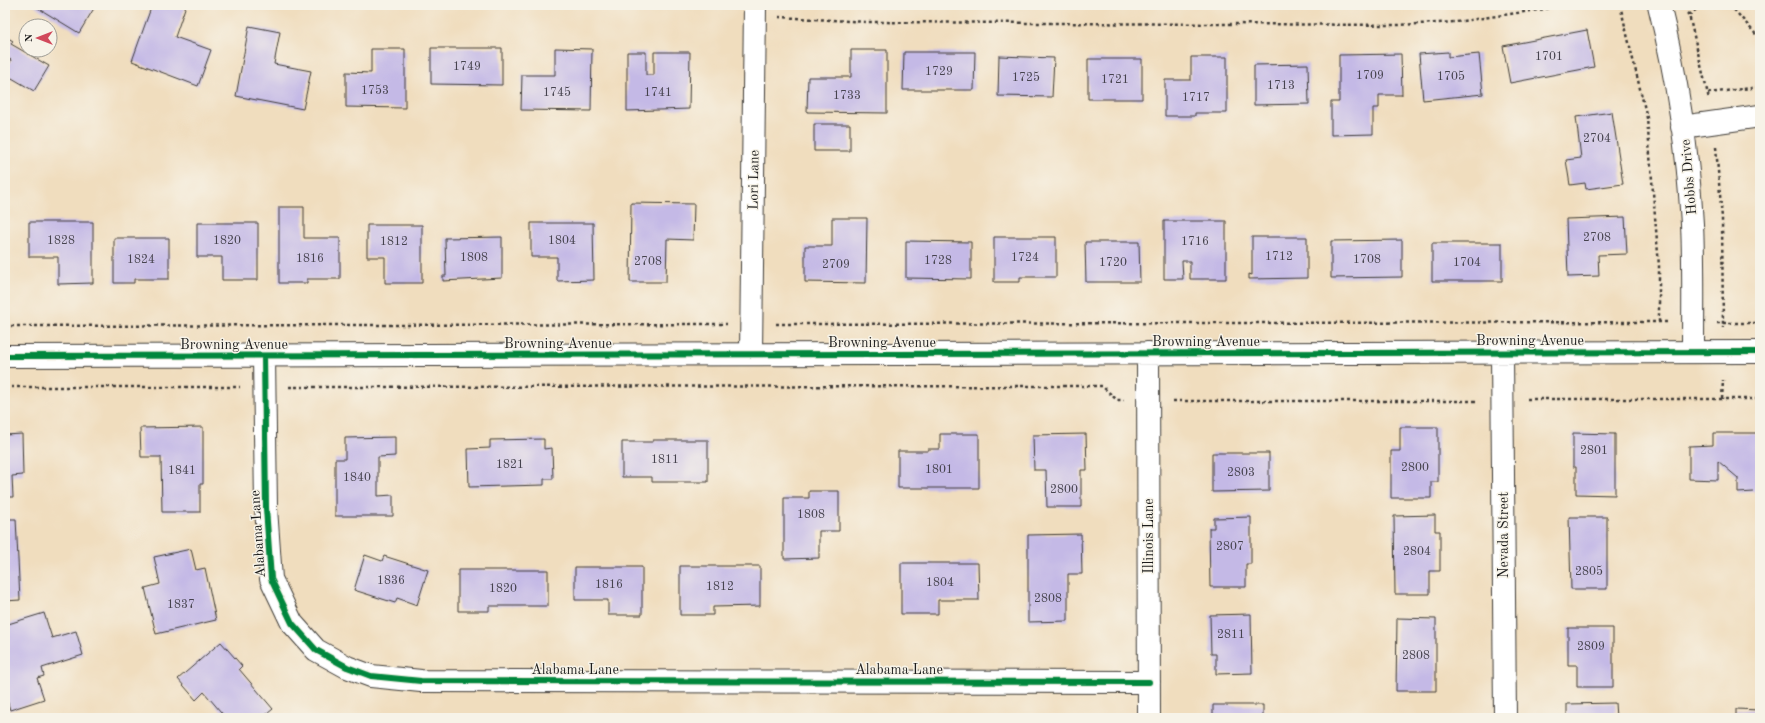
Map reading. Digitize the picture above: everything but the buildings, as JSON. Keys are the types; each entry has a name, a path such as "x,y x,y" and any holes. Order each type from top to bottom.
{"street":[{"name":"Hobbs Drive","path":"1658,5 1674,74 1682,127 1692,224 1693,352"},
{"name":"Lori Lane","path":"751,354 755,11"},
{"path":"1682,127 1760,116"},
{"name":"Nevada Street","path":"1502,352 1505,718"},
{"name":"Browning Avenue","path":"5,356 1760,352"},
{"name":"Illinois Lane","path":"1148,353 1149,718"},
{"name":"Alabama Lane","path":"264,356 266,508 271,579 292,623 316,650 347,667 371,676 421,681 1149,682"}],"path":[{"path":"755,11 867,22 1398,25 1456,22 1572,5"},
{"path":"1620,5 1647,118 1658,266 1659,322"},
{"path":"1689,15 1702,5"},
{"path":"1730,5 1760,38"},
{"path":"1708,93 1760,87"},
{"path":"5,326 1671,322"},
{"path":"1710,322 1760,323"},
{"path":"1722,399 1723,380"},
{"path":"5,387 1102,386 1117,400 1148,401 1760,399"}],"cycle path":[{"path":"5,356 1760,352"},
{"path":"264,356 266,508 271,579 292,623 316,650 347,667 371,676 421,681 1149,682"}]}
